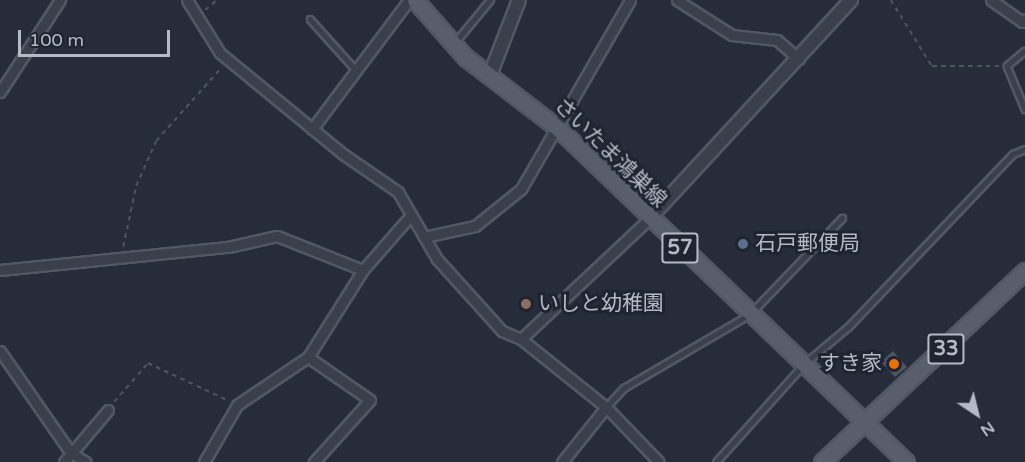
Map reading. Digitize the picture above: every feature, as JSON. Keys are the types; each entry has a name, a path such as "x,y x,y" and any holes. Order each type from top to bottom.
{"main road":[{"name":"さいたま鴻巣線","path":"415,0 436,28 490,75 559,129 649,219 906,462"},
{"name":"33","path":"822,462 867,425 1025,272"},
{"name":"33","path":"838,462 867,425"}],"street":[{"path":"0,92 60,0"},
{"path":"188,0 228,60 312,129 398,192 436,259 502,331 521,339 606,407 659,462"},
{"path":"312,129 409,0"},
{"path":"490,75 519,0"},
{"path":"424,237 475,226 495,214 521,189 559,129 630,0"},
{"path":"677,0 732,35 777,40 800,59"},
{"path":"521,339 649,219 800,59 851,0"},
{"path":"991,0 1024,22"},
{"path":"204,462 237,405 308,357 363,270 411,215"},
{"path":"0,270 123,255 228,247 277,236 363,270"},
{"path":"0,351 71,453 86,462"},
{"path":"308,357 370,400 314,462"},
{"path":"562,462 606,407"},
{"path":"64,462 108,410"}],"lane":[{"path":"457,40 490,0"},
{"path":"310,19 356,70"},
{"path":"1025,51 1007,66 1025,109"},
{"path":"716,462 804,364 848,327 1013,154 1025,148"},
{"path":"606,407 624,388 750,314 842,218"}],"path":[{"path":"200,15 217,0"},
{"path":"891,0 932,66 1007,66"},
{"path":"123,255 136,186 156,141 228,60"},
{"path":"108,410 148,363 237,405"}],"building":[{"name":"すき家","path":"893,351 907,367 895,377 881,362"}],"place":[{"name":"石戸郵便局","path":"743,244"},
{"name":"いしと幼稚園","path":"526,304"},
{"name":"すき家","path":"894,364"}]}
